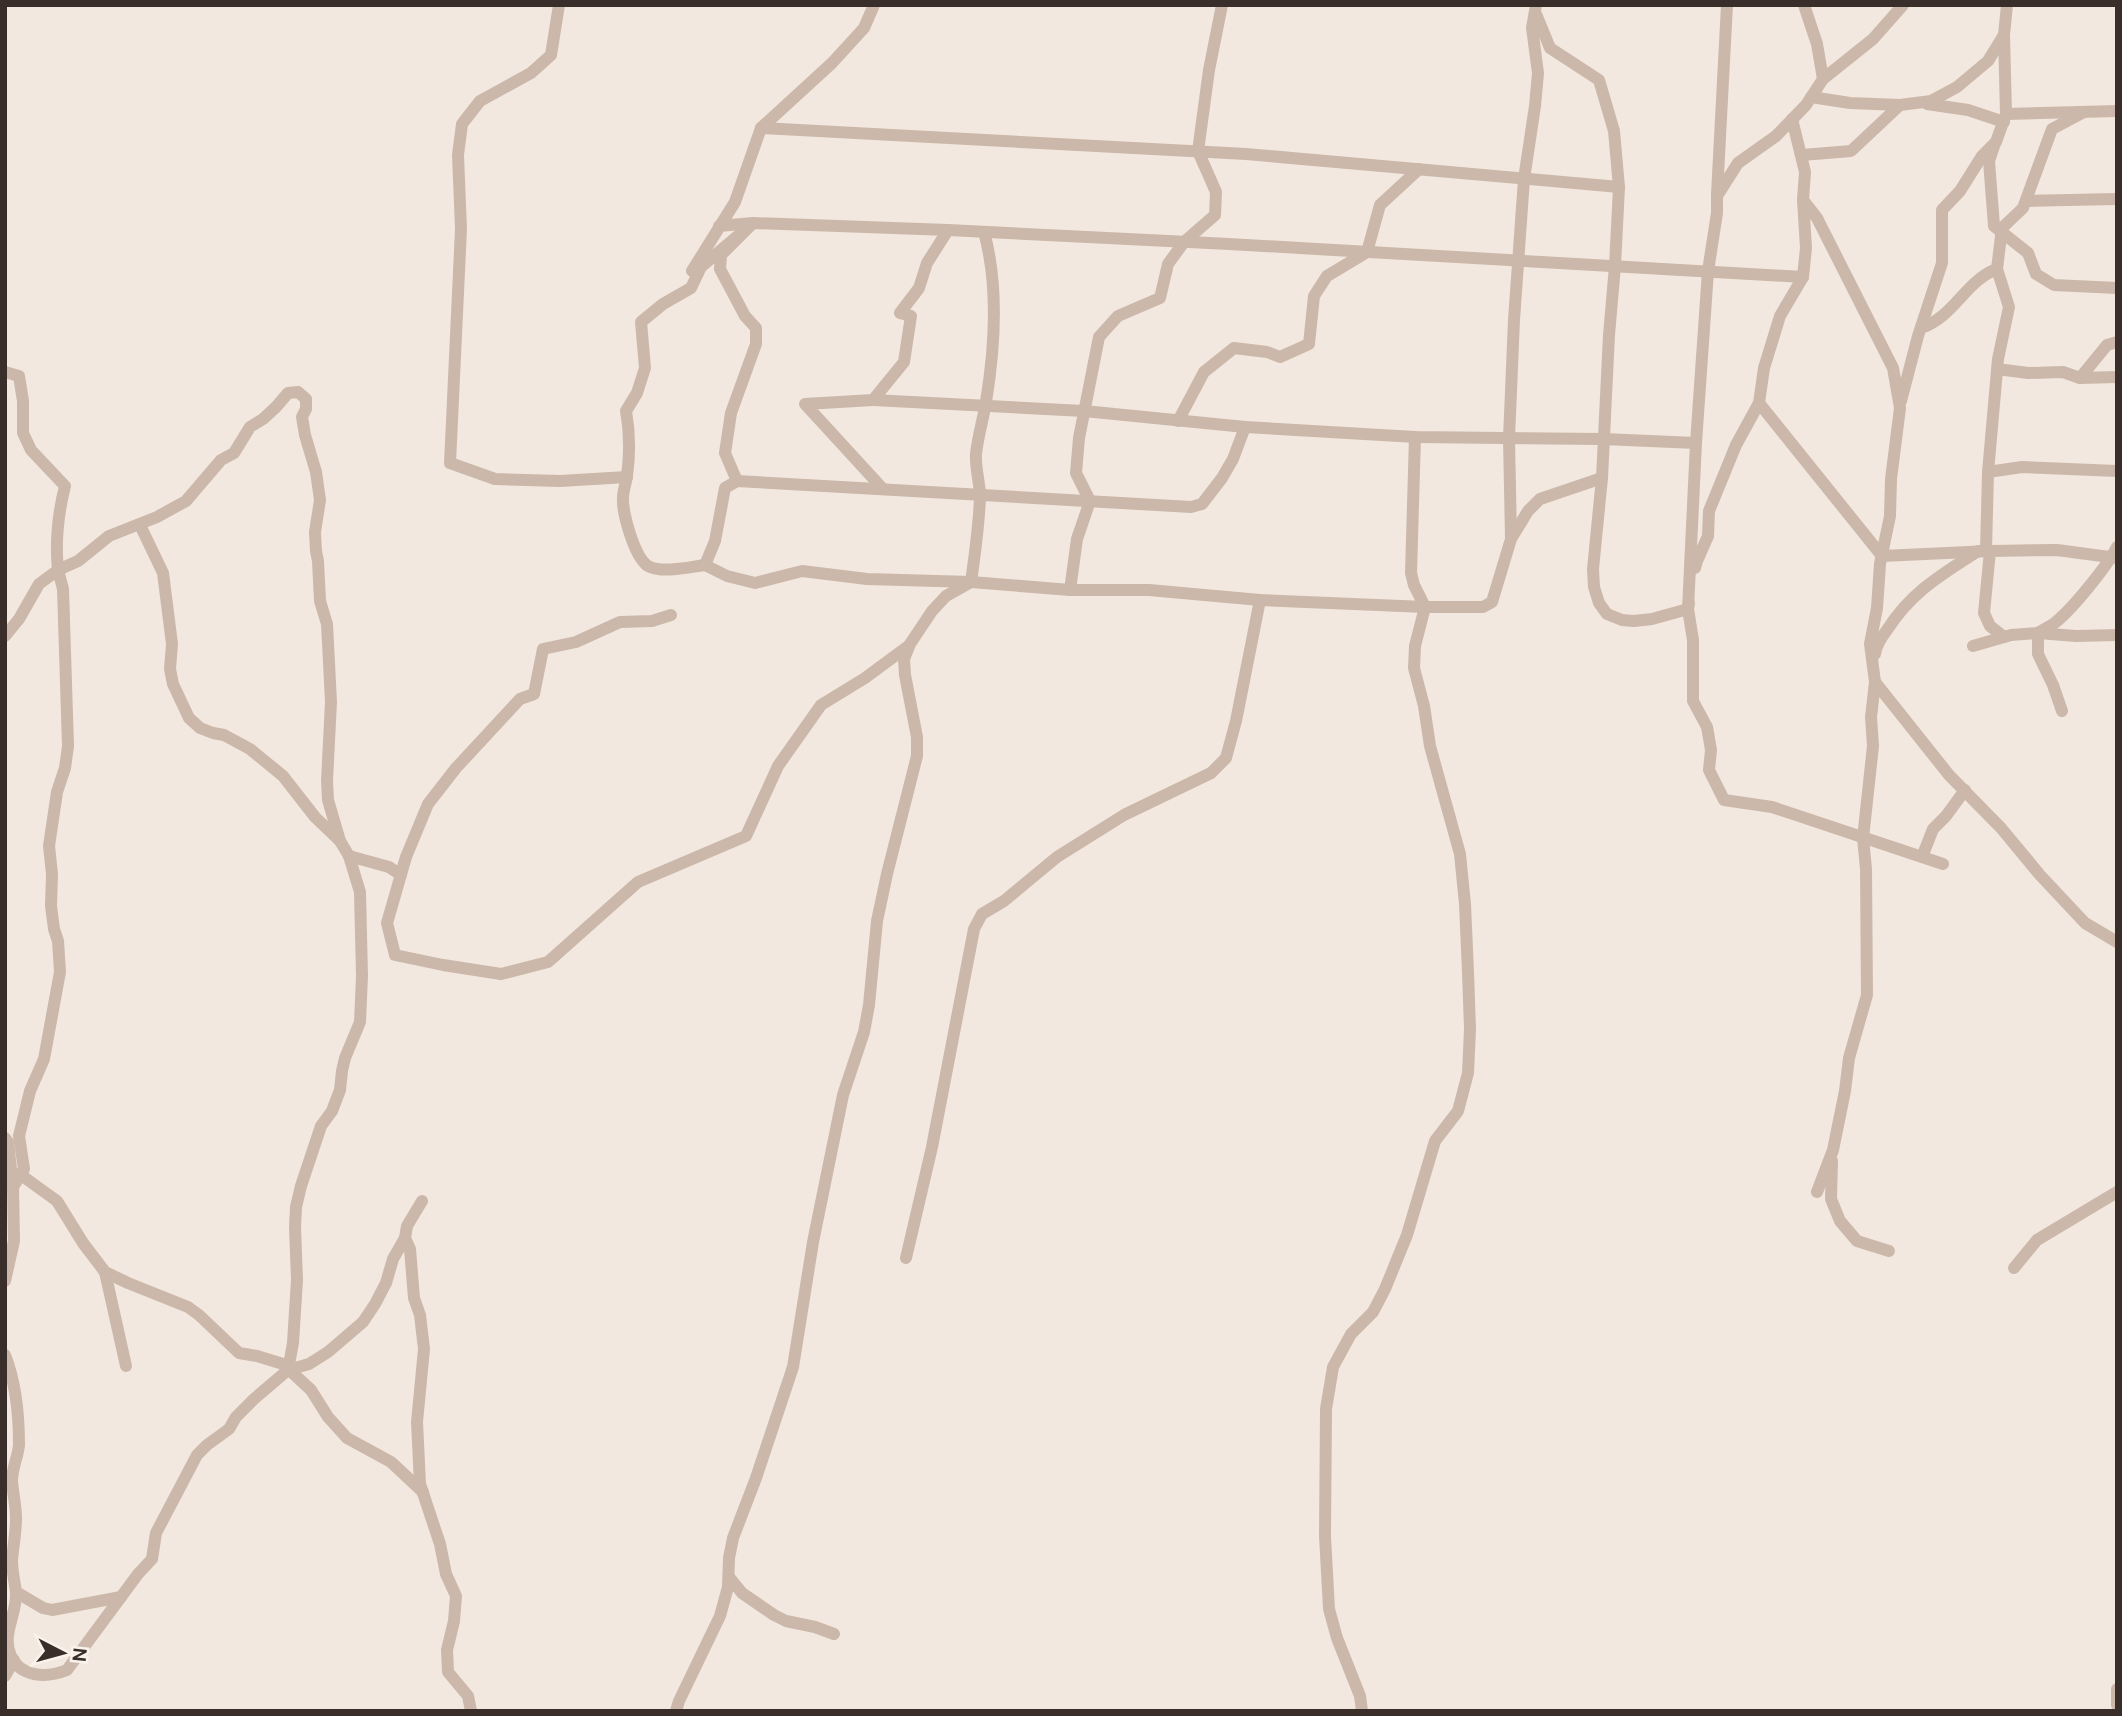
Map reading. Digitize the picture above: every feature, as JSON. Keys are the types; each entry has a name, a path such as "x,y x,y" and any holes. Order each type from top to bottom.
{"street":[{"path":"559,5 551,55 531,73 480,101 462,124 458,155 461,229 450,463 495,479 560,481 627,477"},
{"path":"682,293 695,265 735,202 761,128 832,63 864,27 874,5"},
{"path":"1070,590 1077,539 1090,501 1076,473 1084,411 1099,337 1118,316 1160,298 1168,264 1184,242 1216,215 1216,192 1198,152 1209,70 1222,5"},
{"path":"1727,5 1717,213 1708,271 1688,609 1693,640 1693,701 1707,727 1712,750 1709,770 1724,800 1772,807 1943,864"},
{"path":"1804,5 1823,79"},
{"path":"1717,196 1738,163 1776,136 1811,97 1823,79 1873,39 1903,5"},
{"path":"2007,5 2004,35 2005,118 1989,161 1994,226 2028,253 2036,274 2054,285 2117,288"},
{"path":"1511,538 1509,438 1524,179 1538,73 1532,28 1536,10"},
{"path":"1536,10 1550,48 1600,80 1614,131 1619,187 1602,478 1593,569 1594,587 1599,603 1607,614 1622,620 1652,619 1688,609"},
{"path":"1811,97 1897,108 1931,101 1957,88 1988,61 2004,35"},
{"path":"1919,102 2005,118 2117,111"},
{"path":"1802,155 1851,151 1897,108"},
{"path":"2004,637 1990,626 1984,613 1988,472 1997,369 2009,307 1997,269 2002,228 2024,208 2052,129 2084,113"},
{"path":"1688,609 1697,561 1708,536 1709,511 1736,445 1759,403 1764,368 1780,316 1803,277 1806,248 1803,200 1805,172 1792,119"},
{"path":"761,128 1198,152 1619,187"},
{"path":"1889,1251 1857,1241 1840,1221 1831,1199 1833,1150 1849,1058 1867,995 1866,869 1863,838 1873,746 1871,717 1875,682 1870,645 1890,516 1891,480 1900,408 1942,262 1942,210 1960,191 1982,156 1996,142"},
{"path":"1178,421 1204,372 1234,348 1266,352 1280,357 1308,344 1314,296 1327,276 1367,252 1380,205 1419,169"},
{"path":"2026,201 2117,199"},
{"path":"1803,200 1817,218 1893,368 1900,408"},
{"path":"719,226 753,223 948,230 1803,277"},
{"path":"753,223 701,267 691,288 663,304 641,322 645,368 637,393 626,411 630,433 623,500 631,542 642,560 650,567 675,570 705,565 727,576 755,583 802,571 867,579 971,582 1070,590 1149,590 1260,600 1483,607 1492,602 1511,538 1528,511 1540,499 1602,478"},
{"path":"737,481 725,453 731,413 756,344 755,328 745,316 720,269 721,255 753,223"},
{"path":"873,400 904,362 911,316 900,313 919,288 927,263 948,230"},
{"path":"971,582 980,495 976,459 991,368 993,288 990,256 984,232"},
{"path":"1921,328 1934,324 1954,307 1983,274 1997,269"},
{"path":"2080,378 2107,345 2117,342"},
{"path":"1997,369 2028,373 2063,373 2080,378 2117,376"},
{"path":"5,372 19,376 23,401 23,433 31,450 65,486 58,516 56,553 63,589 68,746 65,768 57,792 50,846 51,906 58,941 60,972 44,1059 30,1091 19,1136 24,1169 13,1187"},
{"path":"5,636 19,619 39,584 58,570 78,561 109,536 140,525 186,501 221,460 234,453 250,427 263,419 288,393 299,392 306,399 306,409 302,417 320,500 315,532 316,551 320,601 327,624 331,702 328,800 340,841 349,856 360,892 360,1022 345,1058 340,1090 332,1111 321,1126 296,1207 297,1280 293,1343 288,1370"},
{"path":"883,489 805,404 873,400 1084,411 1245,427 1415,437 1696,443"},
{"path":"1759,403 1882,556"},
{"path":"705,565 715,541 726,488 737,481 1191,507 1202,504 1222,478 1233,459 1245,427"},
{"path":"1362,1711 1360,1696 1337,1638 1329,1609 1325,1536 1326,1409 1333,1367 1351,1334 1373,1312 1385,1289 1407,1235 1435,1141 1458,1111 1468,1073 1465,904 1460,854 1430,746 1424,706 1414,668 1415,646 1425,607 1414,585 1412,573 1415,437"},
{"path":"1988,472 2022,467 2117,471"},
{"path":"140,525 163,573 172,644 170,669 173,684 189,718 200,728 224,735 250,749 284,776 315,817 340,841"},
{"path":"1882,556 2057,550 2115,554"},
{"path":"1873,666 1876,646 1898,611 1924,586 1985,551"},
{"path":"2038,633 2057,621 2115,554"},
{"path":"676,1711 678,1701 720,1616 728,1587 733,1538 793,1367 843,1096 864,1032 877,921 917,756 917,737 904,659 910,644 932,611 946,596 971,582"},
{"path":"906,1258 932,1147 974,929 982,914 1004,901 1057,857 1124,815 1211,773 1226,758 1260,600"},
{"path":"671,615 652,621 620,622 576,642 542,649 534,694 520,699 456,768 428,804 406,857 387,923 395,955 501,974 548,962 638,882 746,836 778,766 821,705 865,678 910,644"},
{"path":"2038,633 2038,654 2062,711"},
{"path":"1973,646 2004,637 2038,633 2117,635"},
{"path":"1875,682 1926,748 2001,828 2040,875 2085,923 2117,942"},
{"path":"1922,858 1934,829 1965,790"},
{"path":"349,856 388,867 401,875"},
{"path":"5,1138 8,1142 13,1187 14,1241 5,1281"},
{"path":"1817,1192 1833,1150"},
{"path":"21,1175 57,1201 105,1272 126,1366"},
{"path":"2014,1268 2037,1240 2117,1192"},
{"path":"5,1355 12,1371 19,1445 12,1482 16,1519 12,1562 16,1592 8,1633 10,1654 19,1667 41,1677 56,1675 66,1670 152,1559 156,1533 197,1455 229,1429 236,1416 288,1370 309,1364 328,1352 363,1322 386,1283 393,1259 405,1238 407,1226 422,1201"},
{"path":"405,1238 410,1249 414,1298 420,1315 424,1349 417,1422 418,1462 423,1492 440,1544 446,1574 456,1596 454,1621 447,1650 448,1672 468,1696 471,1711"},
{"path":"105,1272 188,1307 239,1353 283,1364 311,1390 328,1417 347,1438 391,1462 423,1492"},
{"path":"728,1577 742,1593 774,1615 834,1634"},
{"path":"16,1592 43,1608 52,1609 121,1597"},
{"path":"5,1675 14,1660"},
{"path":"2117,1689 2117,1705"}]}
